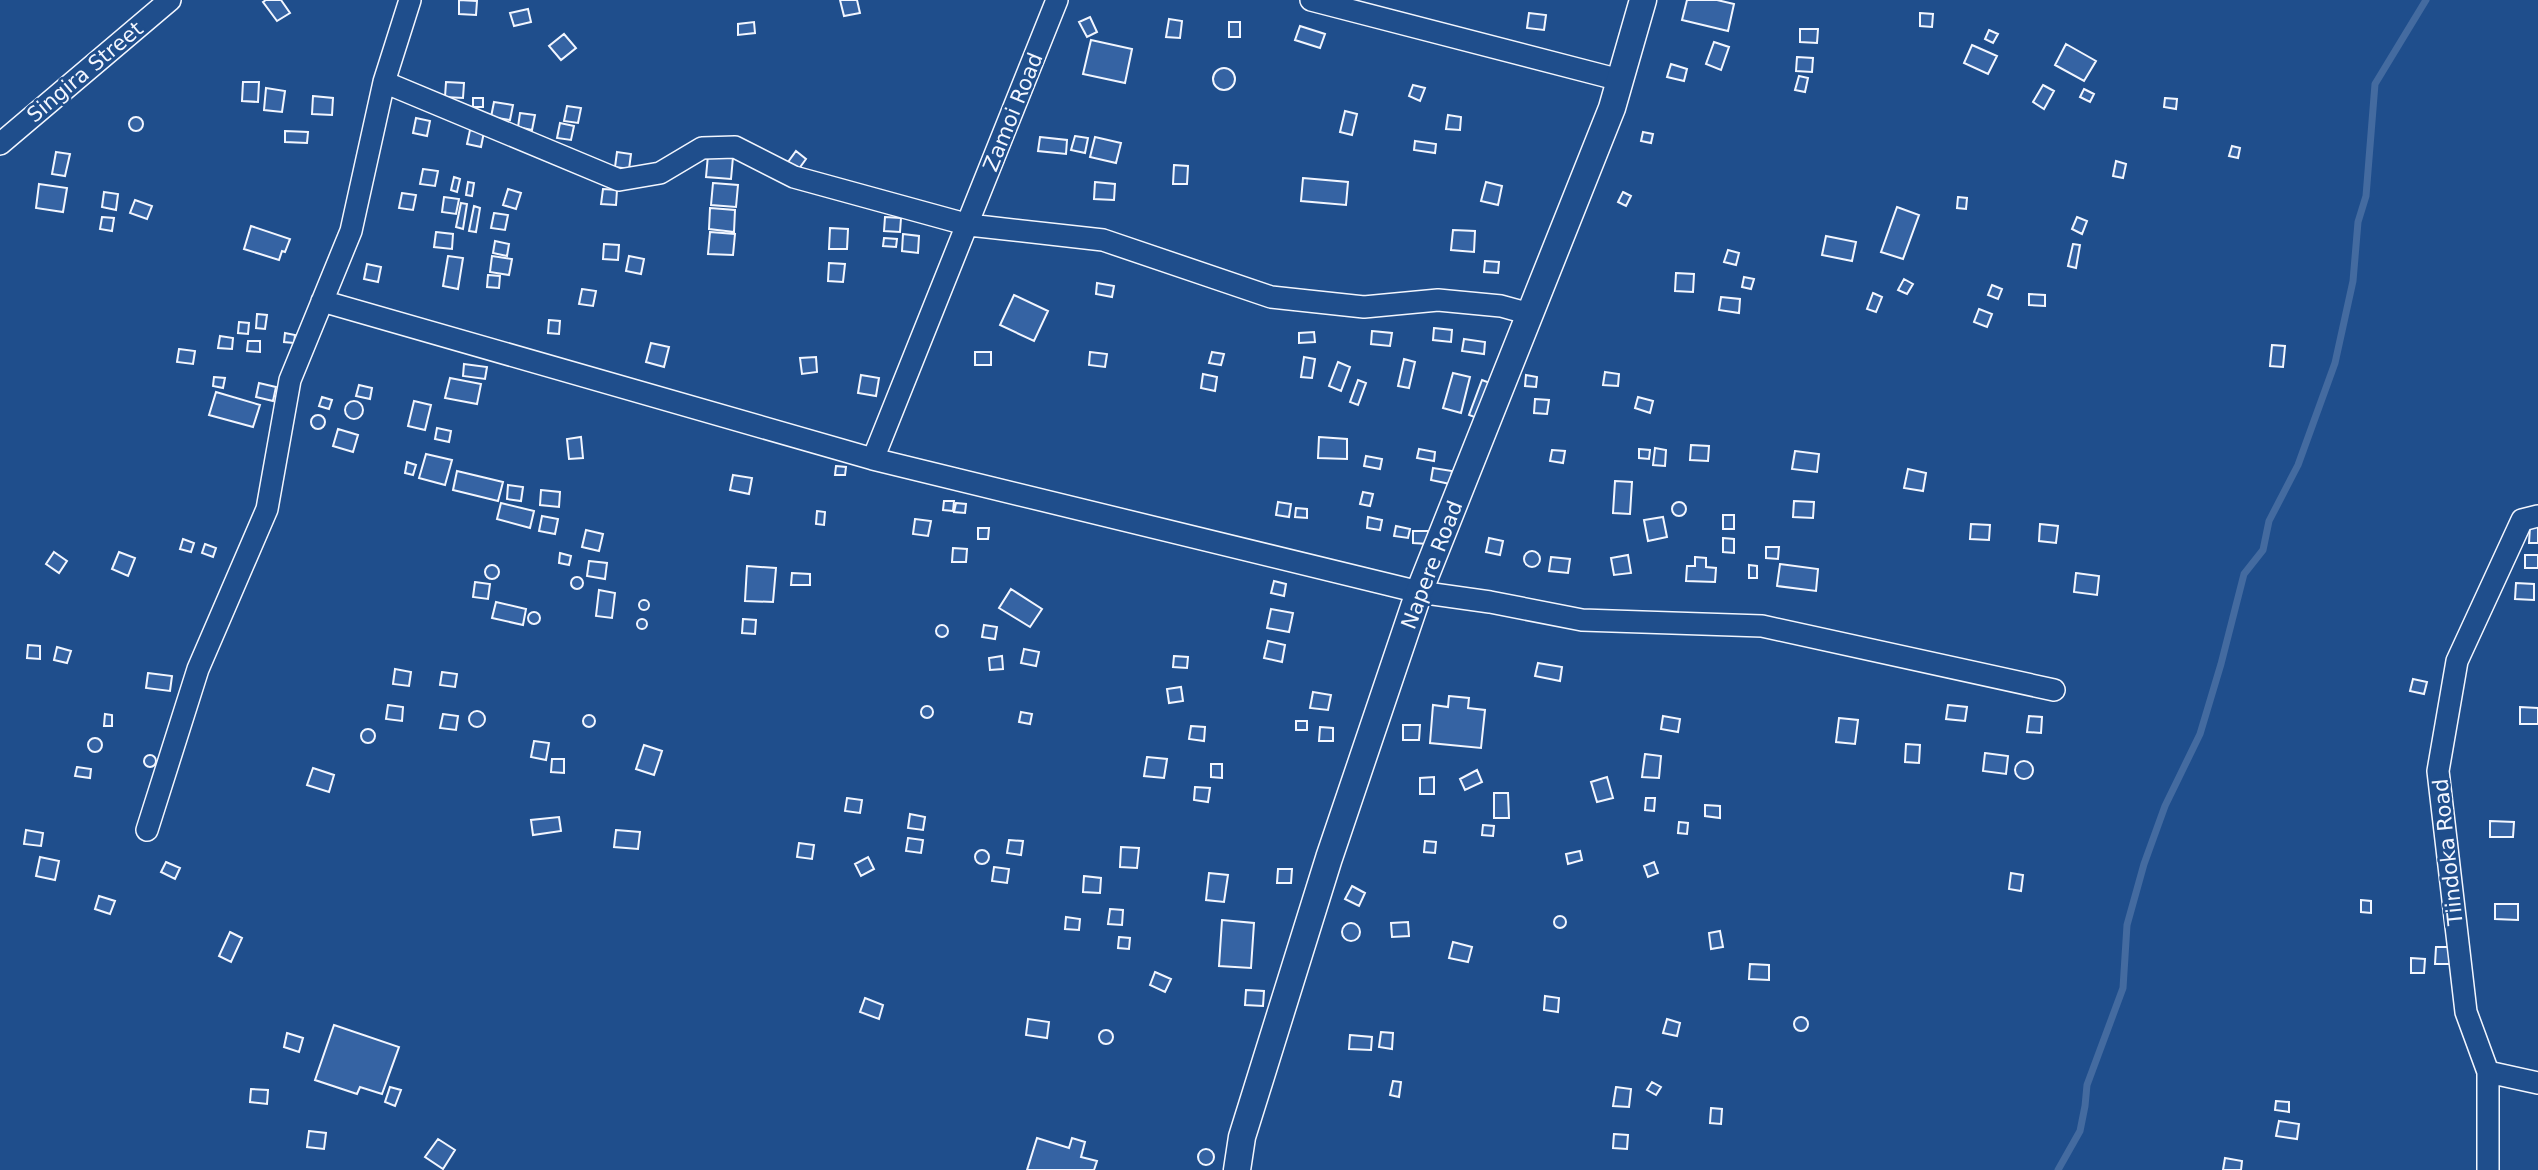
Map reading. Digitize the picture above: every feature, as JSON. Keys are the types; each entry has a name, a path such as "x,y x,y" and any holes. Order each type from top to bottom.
{"street":[{"name":"Singira Street","path":"0,144 170,0"},
{"path":"147,830 198,669 267,509 289,380 351,231 384,82 410,0"},
{"name":"Zamoi Road","path":"873,459 1057,0"},
{"path":"1311,0 1620,80"},
{"name":"Napere Road","path":"1237,1170 1242,1137 1329,858 1419,592 1612,108 1643,0"},
{"path":"384,82 619,180 660,173 702,149 735,147 794,177 968,225 1103,240 1271,297 1364,307 1438,300 1501,306 1530,314"},
{"path":"322,301 873,459 1419,592 1490,602 1582,620 1762,626 2054,690"},
{"name":"Tiindoka Road","path":"2488,1170 2488,1072 2466,1012 2438,771 2457,661 2522,520 2538,516"},
{"path":"2488,1072 2538,1083"}],"building":[{"path":"281,0 290,13 277,21 263,2"},
{"path":"459,0 477,1 476,15 459,14"},
{"path":"840,0 857,0 860,13 844,16"},
{"path":"1687,0 1717,0 1734,4 1728,31 1682,20"},
{"path":"528,9 531,22 514,26 510,13"},
{"path":"1529,13 1546,15 1544,30 1527,28"},
{"path":"1920,13 1933,14 1932,27 1920,26"},
{"path":"1090,17 1097,32 1087,37 1079,22"},
{"path":"1169,19 1182,21 1180,38 1166,37"},
{"path":"754,22 755,33 738,35 738,24"},
{"path":"1229,22 1240,22 1240,37 1229,37"},
{"path":"1300,26 1325,34 1320,48 1295,40"},
{"path":"1800,29 1818,29 1817,43 1800,42"},
{"path":"1989,30 1998,34 1993,43 1985,39"},
{"path":"564,34 576,48 561,60 549,46"},
{"path":"1091,40 1132,49 1125,83 1083,74"},
{"path":"1714,42 1729,47 1721,70 1706,64"},
{"path":"2066,44 2096,61 2084,81 2055,65"},
{"path":"1972,45 1997,56 1988,74 1964,63"},
{"path":"1797,57 1813,58 1812,72 1796,71"},
{"path":"1671,64 1687,69 1684,81 1667,77"},
{"path":"1224,68 1234,75 1235,79 1228,89 1224,90 1214,83 1213,79 1220,69"},
{"path":"1799,76 1808,78 1805,92 1795,90"},
{"path":"243,82 259,82 258,102 242,101"},
{"path":"446,82 464,83 463,98 445,97"},
{"path":"1413,85 1425,88 1420,101 1409,96"},
{"path":"2043,85 2054,91 2044,109 2033,102"},
{"path":"266,88 285,91 282,112 264,110"},
{"path":"2084,89 2094,94 2090,102 2080,97"},
{"path":"313,96 333,98 332,115 312,114"},
{"path":"473,98 483,98 483,107 473,107"},
{"path":"2165,98 2177,99 2176,109 2164,107"},
{"path":"494,102 513,105 510,120 491,117"},
{"path":"567,106 581,108 578,123 564,121"},
{"path":"1345,111 1357,114 1352,135 1340,132"},
{"path":"520,113 535,115 532,130 518,127"},
{"path":"1448,115 1461,117 1460,130 1446,129"},
{"path":"133,117 139,117 143,124 139,131 133,131 129,127 129,121"},
{"path":"416,118 430,121 427,136 413,133"},
{"path":"560,123 574,126 571,140 557,138"},
{"path":"470,130 484,132 481,147 467,144"},
{"path":"285,131 308,132 307,143 285,142"},
{"path":"1643,132 1653,134 1651,143 1641,141"},
{"path":"1075,136 1088,138 1085,153 1071,150"},
{"path":"1040,137 1067,140 1066,154 1038,151"},
{"path":"1095,137 1121,143 1116,163 1090,157"},
{"path":"1415,141 1436,144 1435,153 1414,150"},
{"path":"2232,146 2240,148 2238,158 2229,156"},
{"path":"796,151 806,159 798,170 788,162"},
{"path":"56,152 70,154 65,176 52,174"},
{"path":"617,152 631,154 629,169 615,167"},
{"path":"708,155 733,157 731,179 706,177"},
{"path":"2116,161 2126,164 2123,178 2113,176"},
{"path":"1174,165 1188,166 1187,184 1173,184"},
{"path":"423,169 438,171 435,186 420,184"},
{"path":"454,177 460,179 457,192 451,190"},
{"path":"1303,178 1348,182 1346,205 1301,201"},
{"path":"468,182 474,183 472,196 466,195"},
{"path":"1095,182 1115,184 1114,200 1094,199"},
{"path":"1486,182 1502,186 1498,205 1481,201"},
{"path":"713,183 738,185 736,207 711,205"},
{"path":"39,184 67,188 63,212 36,208"},
{"path":"508,189 521,193 516,209 503,205"},
{"path":"603,189 617,190 616,205 601,204"},
{"path":"104,192 118,194 116,210 102,207"},
{"path":"1623,192 1631,196 1626,206 1618,202"},
{"path":"402,193 416,195 413,210 399,208"},
{"path":"444,197 459,199 456,214 442,212"},
{"path":"1958,197 1967,198 1966,209 1957,208"},
{"path":"135,200 152,206 147,219 130,213"},
{"path":"461,203 467,204 463,229 456,227"},
{"path":"474,206 480,208 476,232 469,231"},
{"path":"1897,207 1919,215 1903,259 1881,252"},
{"path":"710,208 735,210 734,232 709,229"},
{"path":"494,213 508,215 505,230 491,228"},
{"path":"102,217 114,218 112,231 100,229"},
{"path":"885,217 901,218 900,232 884,231"},
{"path":"2077,217 2087,221 2082,234 2072,229"},
{"path":"251,226 290,239 279,260 244,249"},
{"path":"830,228 848,229 847,249 829,249"},
{"path":"1453,230 1475,231 1474,252 1451,250"},
{"path":"436,232 453,234 452,249 434,247"},
{"path":"710,232 735,234 733,255 708,254"},
{"path":"903,234 919,236 918,253 902,251"},
{"path":"1826,236 1856,242 1852,261 1822,255"},
{"path":"884,238 897,239 896,247 883,246"},
{"path":"495,241 509,244 507,256 493,253"},
{"path":"604,244 619,245 618,260 603,259"},
{"path":"2073,244 2080,245 2076,268 2068,266"},
{"path":"1728,250 1739,253 1736,265 1724,262"},
{"path":"448,256 463,258 458,289 443,286"},
{"path":"492,256 512,259 509,275 490,272"},
{"path":"629,256 644,259 641,274 626,271"},
{"path":"1485,261 1499,262 1498,273 1484,272"},
{"path":"829,263 845,264 843,282 828,281"},
{"path":"367,264 381,267 378,282 364,279"},
{"path":"1676,273 1694,274 1693,292 1675,291"},
{"path":"488,275 500,276 499,288 487,287"},
{"path":"1744,277 1754,279 1751,289 1742,287"},
{"path":"1904,279 1913,284 1907,294 1898,290"},
{"path":"1097,283 1114,286 1112,297 1096,294"},
{"path":"1992,285 2002,289 1998,299 1988,295"},
{"path":"582,289 596,291 593,306 579,304"},
{"path":"1873,293 1882,297 1876,312 1867,309"},
{"path":"2029,294 2045,295 2045,306 2029,305"},
{"path":"1014,295 1048,311 1034,341 1000,325"},
{"path":"1721,297 1740,299 1739,313 1719,310"},
{"path":"1979,309 1992,314 1987,327 1974,322"},
{"path":"257,314 267,315 265,329 256,328"},
{"path":"549,320 560,321 559,334 548,333"},
{"path":"239,322 249,323 248,334 238,333"},
{"path":"1434,328 1452,330 1451,342 1433,340"},
{"path":"1372,331 1392,333 1390,346 1371,344"},
{"path":"1314,332 1315,342 1299,343 1299,333"},
{"path":"285,333 295,335 294,343 284,342"},
{"path":"220,336 233,338 232,349 218,348"},
{"path":"1464,339 1485,342 1484,354 1462,351"},
{"path":"248,341 260,341 260,352 247,351"},
{"path":"651,343 669,347 664,367 646,362"},
{"path":"2272,345 2285,346 2283,367 2270,366"},
{"path":"179,349 195,351 193,364 177,362"},
{"path":"975,352 991,352 991,365 975,365"},
{"path":"1090,352 1107,354 1105,367 1089,365"},
{"path":"1212,352 1224,354 1221,365 1209,363"},
{"path":"816,357 817,372 802,374 800,358"},
{"path":"1304,357 1315,359 1312,378 1301,377"},
{"path":"1404,359 1415,362 1409,388 1398,386"},
{"path":"1338,362 1350,367 1341,391 1329,386"},
{"path":"464,364 487,367 485,379 463,376"},
{"path":"1605,372 1619,374 1618,386 1603,385"},
{"path":"1453,373 1470,377 1461,413 1443,408"},
{"path":"1203,374 1217,377 1215,391 1201,388"},
{"path":"861,375 879,378 876,396 858,393"},
{"path":"1526,375 1537,377 1536,387 1525,386"},
{"path":"214,377 225,378 223,388 213,386"},
{"path":"450,378 481,384 477,404 445,398"},
{"path":"1358,380 1366,383 1358,405 1350,402"},
{"path":"1482,380 1490,383 1477,418 1469,415"},
{"path":"259,383 276,387 273,401 256,397"},
{"path":"359,385 372,388 370,399 356,396"},
{"path":"216,392 260,405 253,427 209,415"},
{"path":"322,397 332,400 329,409 319,406"},
{"path":"1638,397 1653,401 1650,413 1635,408"},
{"path":"1535,399 1549,400 1547,414 1534,413"},
{"path":"350,401 358,401 363,410 361,417 350,419 345,414 345,406"},
{"path":"414,401 431,405 425,430 408,426"},
{"path":"315,415 321,415 325,422 321,429 315,429 311,425 311,419"},
{"path":"437,428 451,431 449,442 435,439"},
{"path":"338,429 358,435 353,452 333,446"},
{"path":"581,437 583,458 569,459 567,439"},
{"path":"1319,437 1347,439 1347,459 1318,458"},
{"path":"1691,445 1709,446 1708,461 1690,460"},
{"path":"1655,448 1666,450 1665,466 1653,465"},
{"path":"1419,449 1435,452 1434,461 1417,458"},
{"path":"1639,449 1650,450 1649,459 1639,458"},
{"path":"1552,450 1565,451 1563,463 1550,461"},
{"path":"1795,451 1819,454 1817,472 1792,469"},
{"path":"426,454 452,460 445,485 419,478"},
{"path":"1366,456 1382,459 1380,469 1364,466"},
{"path":"407,462 416,465 413,475 405,473"},
{"path":"836,466 846,467 845,475 835,475"},
{"path":"1433,468 1452,471 1450,484 1431,480"},
{"path":"1908,469 1926,473 1923,491 1904,488"},
{"path":"457,471 503,482 498,501 453,490"},
{"path":"733,475 752,478 749,494 730,490"},
{"path":"1615,481 1632,482 1630,514 1613,513"},
{"path":"508,485 523,487 521,501 507,499"},
{"path":"541,490 560,492 559,507 540,505"},
{"path":"1363,492 1373,494 1370,506 1360,504"},
{"path":"944,501 954,501 953,511 943,510"},
{"path":"1794,501 1814,502 1813,518 1793,517"},
{"path":"1278,502 1291,504 1289,517 1276,515"},
{"path":"1679,502 1684,504 1684,514 1679,516 1674,514 1672,509 1674,504"},
{"path":"501,503 534,511 530,528 497,519"},
{"path":"956,503 966,504 965,513 954,512"},
{"path":"1296,508 1307,509 1307,518 1295,517"},
{"path":"817,511 825,512 824,525 816,524"},
{"path":"1723,515 1734,515 1734,529 1723,529"},
{"path":"542,516 558,519 555,534 539,531"},
{"path":"1368,517 1382,520 1380,530 1367,528"},
{"path":"1663,517 1667,537 1648,541 1644,520"},
{"path":"915,519 931,521 928,536 913,534"},
{"path":"1971,524 1990,525 1989,540 1970,539"},
{"path":"2040,524 2058,526 2056,543 2039,541"},
{"path":"1396,526 1410,529 1408,538 1394,536"},
{"path":"2530,527 2538,527 2538,543 2529,543"},
{"path":"978,528 989,528 988,539 978,539"},
{"path":"586,530 603,534 599,551 582,547"},
{"path":"1413,531 1428,531 1428,544 1413,543"},
{"path":"1489,538 1503,541 1500,555 1486,552"},
{"path":"1723,538 1734,539 1734,553 1723,552"},
{"path":"183,539 194,543 191,552 180,549"},
{"path":"205,544 216,548 213,557 202,553"},
{"path":"1766,547 1779,547 1778,559 1766,558"},
{"path":"953,548 967,549 966,562 952,562"},
{"path":"1532,551 1538,553 1538,565 1532,567 1526,565 1524,559 1526,553"},
{"path":"54,552 67,561 59,573 46,564"},
{"path":"119,552 135,558 128,576 112,569"},
{"path":"560,553 571,556 569,565 559,563"},
{"path":"1628,555 1631,573 1614,575 1611,558"},
{"path":"2525,555 2538,555 2538,568 2525,568"},
{"path":"1551,557 1570,559 1568,573 1549,571"},
{"path":"1695,557 1706,558 1706,567 1716,568 1715,582 1686,581 1687,566 1695,566"},
{"path":"589,561 607,563 605,579 587,576"},
{"path":"1780,564 1818,569 1816,591 1777,586"},
{"path":"489,565 495,565 499,572 495,579 489,579 485,575 485,569"},
{"path":"1749,565 1757,566 1757,578 1749,578"},
{"path":"747,566 776,568 773,602 745,601"},
{"path":"792,573 810,574 810,585 791,585"},
{"path":"2076,573 2099,576 2097,595 2074,592"},
{"path":"577,577 583,583 577,589 571,583"},
{"path":"1274,581 1286,584 1284,596 1271,593"},
{"path":"475,582 490,584 488,599 473,597"},
{"path":"2516,583 2534,584 2534,600 2515,599"},
{"path":"1011,589 1042,609 1030,627 999,608"},
{"path":"599,590 615,593 612,618 596,616"},
{"path":"644,600 648,601 648,609 644,610 640,609 639,605 640,601"},
{"path":"496,602 526,609 523,625 492,618"},
{"path":"1271,609 1293,613 1289,632 1267,628"},
{"path":"534,612 540,618 534,624 528,618"},
{"path":"642,619 646,620 646,628 642,629 638,628 637,624 638,620"},
{"path":"743,619 756,620 755,634 742,633"},
{"path":"942,625 948,631 942,637 936,631"},
{"path":"984,625 997,627 995,639 982,637"},
{"path":"1268,641 1285,645 1282,662 1264,658"},
{"path":"28,645 40,646 40,659 27,658"},
{"path":"57,647 71,651 67,663 54,660"},
{"path":"1024,649 1039,652 1036,666 1021,663"},
{"path":"1002,656 1003,669 990,670 989,658"},
{"path":"1174,656 1188,657 1187,668 1173,667"},
{"path":"1538,663 1562,667 1560,681 1535,676"},
{"path":"395,669 411,672 409,686 393,684"},
{"path":"442,672 457,674 455,687 440,685"},
{"path":"148,673 172,676 170,691 146,688"},
{"path":"2413,679 2427,682 2424,694 2410,691"},
{"path":"1181,687 1183,701 1169,703 1167,689"},
{"path":"1313,692 1331,695 1328,710 1310,708"},
{"path":"1449,696 1469,698 1468,708 1485,710 1481,748 1430,743 1433,705 1448,707"},
{"path":"388,705 403,707 402,721 386,719"},
{"path":"1948,705 1967,707 1965,721 1946,719"},
{"path":"927,706 933,712 927,718 921,712"},
{"path":"2520,707 2538,708 2538,724 2520,724"},
{"path":"477,711 485,719 477,727 469,719"},
{"path":"1021,712 1032,714 1030,724 1019,722"},
{"path":"105,714 112,715 112,726 104,726"},
{"path":"443,714 458,716 456,730 440,728"},
{"path":"584,716 594,716 594,726 584,726"},
{"path":"1663,716 1680,719 1678,732 1661,729"},
{"path":"2029,716 2042,717 2041,733 2027,732"},
{"path":"1839,718 1858,720 1855,744 1836,742"},
{"path":"1296,721 1307,721 1307,730 1296,730"},
{"path":"1403,725 1420,725 1419,740 1403,740"},
{"path":"1191,726 1205,727 1204,741 1189,739"},
{"path":"1320,727 1333,728 1333,741 1319,741"},
{"path":"365,729 371,729 375,736 371,743 365,743 361,739 361,733"},
{"path":"92,738 98,738 102,745 98,752 92,752 88,748 88,742"},
{"path":"534,741 549,743 546,760 531,757"},
{"path":"1906,744 1920,745 1919,763 1905,762"},
{"path":"644,745 662,751 654,775 636,769"},
{"path":"1985,753 2008,756 2006,774 1983,771"},
{"path":"1645,754 1661,756 1659,778 1642,777"},
{"path":"145,756 155,756 155,766 145,766"},
{"path":"1147,757 1167,759 1164,778 1144,776"},
{"path":"552,759 564,759 564,773 551,772"},
{"path":"2024,761 2030,764 2033,770 2030,776 2024,779 2018,776 2015,770 2018,764"},
{"path":"1211,764 1222,764 1222,778 1211,777"},
{"path":"77,767 91,769 90,778 75,776"},
{"path":"313,768 334,775 329,792 307,785"},
{"path":"1477,770 1482,782 1465,790 1460,779"},
{"path":"1434,777 1434,794 1420,794 1420,778"},
{"path":"1607,777 1613,798 1597,802 1591,782"},
{"path":"1195,787 1210,788 1208,802 1194,800"},
{"path":"1494,793 1508,793 1509,818 1494,818"},
{"path":"847,798 862,800 860,813 845,811"},
{"path":"1646,798 1655,798 1654,811 1645,810"},
{"path":"1705,805 1720,806 1720,818 1705,816"},
{"path":"910,814 925,817 923,830 908,828"},
{"path":"559,817 561,831 533,835 531,820"},
{"path":"2490,821 2514,822 2513,837 2490,837"},
{"path":"1679,822 1688,823 1687,834 1678,833"},
{"path":"1483,825 1494,826 1493,836 1482,835"},
{"path":"26,830 43,833 41,846 24,844"},
{"path":"616,830 640,832 638,849 614,847"},
{"path":"908,838 923,840 921,853 906,851"},
{"path":"1009,840 1023,841 1021,855 1007,853"},
{"path":"1425,841 1436,842 1435,853 1424,852"},
{"path":"799,843 814,845 812,859 797,857"},
{"path":"1121,847 1139,848 1137,868 1120,867"},
{"path":"982,850 987,852 987,862 982,864 977,862 975,857 977,852"},
{"path":"1580,851 1582,860 1568,864 1566,854"},
{"path":"40,857 59,861 55,880 36,876"},
{"path":"868,857 874,869 861,876 855,864"},
{"path":"166,862 180,868 175,879 161,872"},
{"path":"1654,862 1658,873 1648,877 1644,866"},
{"path":"994,867 1009,869 1007,883 992,881"},
{"path":"1278,869 1292,869 1291,883 1277,883"},
{"path":"1209,873 1228,875 1224,902 1206,900"},
{"path":"2011,873 2023,875 2021,891 2009,889"},
{"path":"1084,876 1101,878 1100,893 1083,892"},
{"path":"1352,886 1365,893 1359,906 1345,899"},
{"path":"99,896 115,901 110,914 95,909"},
{"path":"2361,900 2371,901 2371,913 2361,912"},
{"path":"2495,904 2518,904 2518,920 2495,919"},
{"path":"1110,909 1123,910 1122,925 1108,924"},
{"path":"1560,916 1566,922 1560,928 1554,922"},
{"path":"1066,917 1080,919 1079,930 1065,929"},
{"path":"1222,920 1254,923 1251,968 1219,966"},
{"path":"1408,922 1409,936 1392,937 1391,923"},
{"path":"1351,923 1357,926 1360,932 1357,938 1351,941 1345,938 1342,932 1345,926"},
{"path":"1720,931 1723,947 1711,949 1709,933"},
{"path":"230,932 242,938 231,962 219,956"},
{"path":"1119,937 1130,938 1129,949 1118,948"},
{"path":"1453,942 1472,947 1468,962 1449,958"},
{"path":"2436,947 2450,947 2450,964 2435,964"},
{"path":"2411,958 2425,959 2424,973 2411,973"},
{"path":"1750,964 1769,965 1769,980 1749,979"},
{"path":"1155,972 1171,979 1165,992 1150,985"},
{"path":"1246,990 1264,991 1263,1006 1245,1005"},
{"path":"1545,996 1559,998 1558,1012 1544,1010"},
{"path":"865,998 883,1005 879,1019 860,1012"},
{"path":"1801,1017 1806,1019 1806,1029 1801,1031 1796,1029 1794,1024 1796,1019"},
{"path":"1028,1019 1049,1022 1047,1038 1026,1035"},
{"path":"1667,1019 1680,1023 1677,1036 1663,1033"},
{"path":"334,1025 399,1047 382,1094 360,1087 357,1094 315,1080"},
{"path":"1103,1030 1109,1030 1113,1037 1109,1044 1103,1044 1099,1040 1099,1034"},
{"path":"1381,1032 1393,1033 1392,1049 1379,1047"},
{"path":"287,1033 303,1038 299,1052 284,1047"},
{"path":"1350,1035 1372,1037 1371,1050 1349,1049"},
{"path":"1393,1081 1401,1082 1399,1097 1390,1095"},
{"path":"1652,1082 1661,1087 1656,1095 1647,1090"},
{"path":"390,1087 401,1090 395,1106 385,1102"},
{"path":"1616,1087 1631,1089 1629,1107 1613,1106"},
{"path":"251,1089 268,1090 267,1104 250,1102"},
{"path":"2276,1101 2289,1102 2289,1112 2275,1110"},
{"path":"1711,1108 1722,1109 1721,1124 1710,1123"},
{"path":"2279,1121 2299,1124 2297,1139 2276,1136"},
{"path":"309,1131 326,1133 324,1149 307,1147"},
{"path":"1614,1134 1628,1135 1627,1149 1613,1148"},
{"path":"1037,1138 1069,1148 1072,1138 1085,1142 1081,1157 1097,1161 1094,1170 1027,1170"},
{"path":"438,1139 455,1150 443,1169 425,1157"},
{"path":"1206,1149 1214,1157 1206,1165 1198,1157"},
{"path":"2225,1158 2242,1161 2241,1170 2223,1170"}],"waterway":[{"path":"2058,1170 2080,1131 2087,1085 2123,988 2127,925 2144,864 2165,806 2200,734 2244,574 2263,550 2269,521 2298,465 2335,363 2353,281 2358,222 2366,196 2375,84 2426,0"}]}
